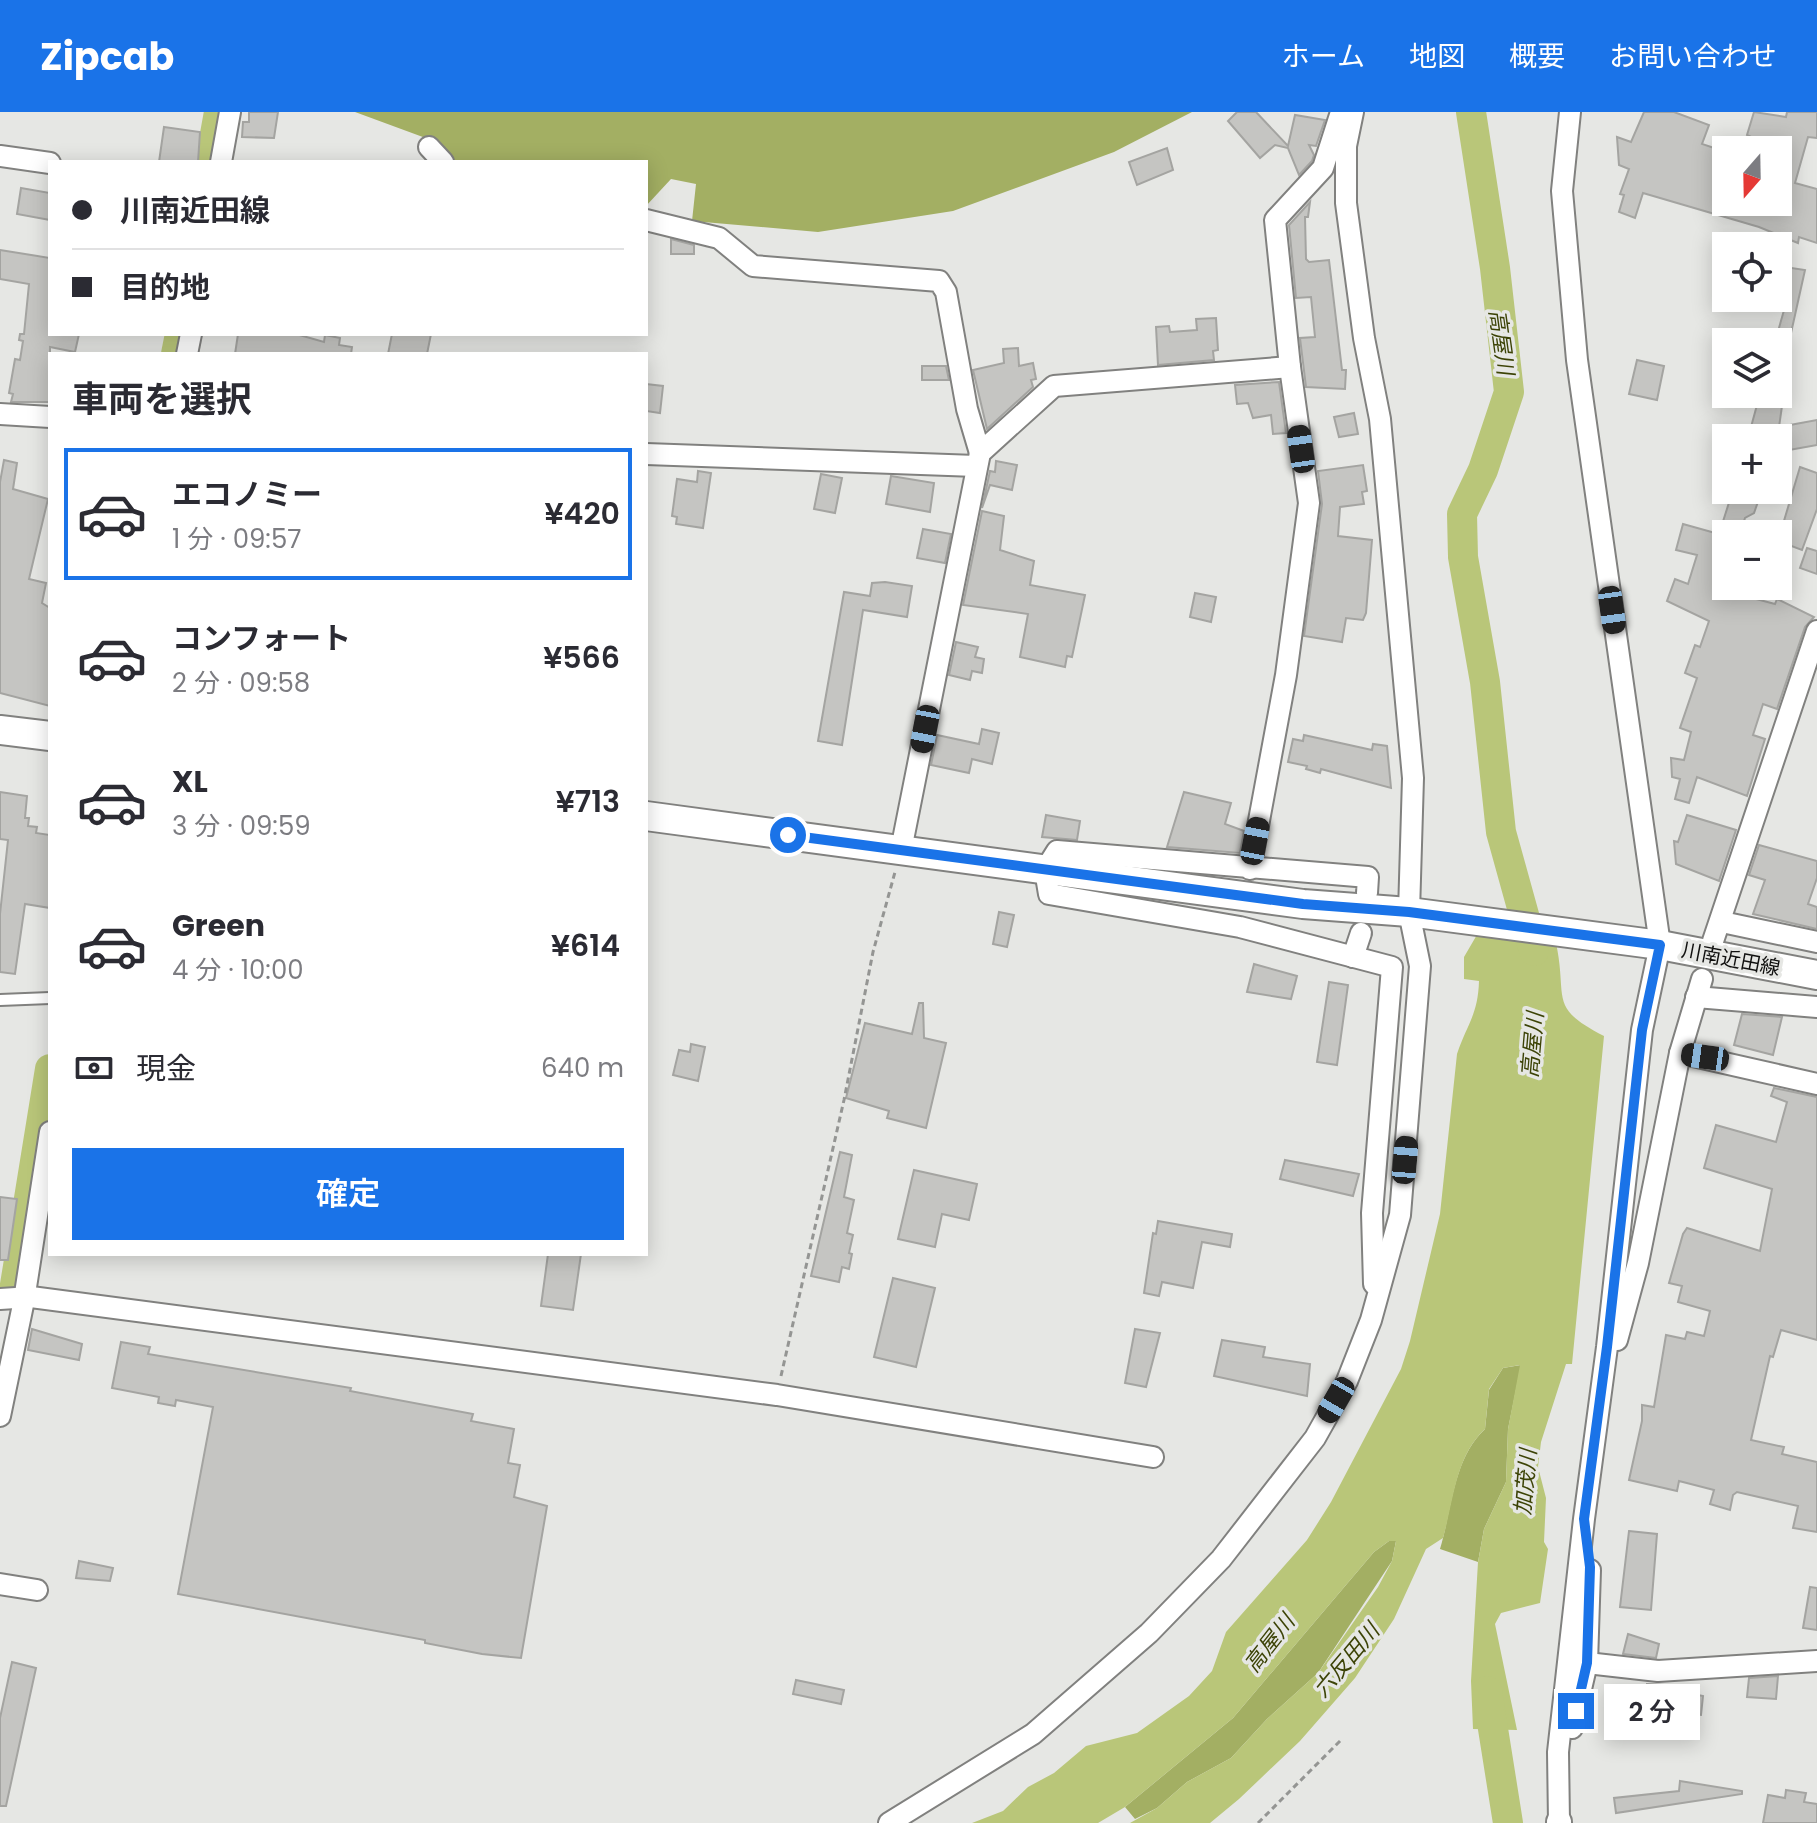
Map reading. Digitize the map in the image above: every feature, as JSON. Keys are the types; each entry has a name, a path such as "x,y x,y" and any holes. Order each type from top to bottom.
{"main road":[{"path":"0,730 48,736"},
{"name":"川南近田線","path":"648,816 1303,904 1419,913 1649,944 1817,975"}],"street":[{"path":"221,160 230,112"},
{"path":"1250,869 1286,675 1309,503 1290,367 1275,220 1323,168 1341,112"},
{"path":"889,1823 1033,1734 1149,1633 1221,1559 1315,1438 1347,1381 1371,1320 1400,1215 1420,966 1419,913 1413,778 1380,419 1364,338 1346,203 1346,146 1353,112"},
{"path":"1559,1823 1558,1752 1607,1347 1649,944 1577,360 1562,191 1570,112"},
{"path":"0,156 48,163"},
{"path":"648,220 719,238 753,266 939,281 946,292 978,460 901,850"},
{"path":"648,454 978,460 1054,386 1290,367"},
{"path":"0,414 48,417"},
{"path":"1817,631 1717,932 1817,942"},
{"path":"1367,893 1368,877 1057,851 1045,870 1049,894 1240,927 1392,967 1372,1213 1374,1285 1365,1313 1371,1320"},
{"path":"1353,957 1361,933"},
{"path":"1607,1347 1620,1336 1624,1321 1680,1053 1699,988 1817,1007"},
{"path":"1680,1053 1817,1084"},
{"path":"0,1416 7,1304 48,1140"},
{"path":"7,1304 31,1297 777,1395 1153,1457"},
{"path":"1558,1752 1570,1735 1587,1663 1590,1567 1584,1519"},
{"path":"0,1584 37,1590"},
{"path":"1587,1663 1658,1671 1817,1661"}],"lane":[{"path":"0,1000 48,998"}],"path":[{"path":"777,1395 844,1100 873,952 901,850"},
{"path":"1258,1823 1342,1739"}],"shaded area":[{"path":"355,112 1192,112 1114,152 953,211 818,232 692,221 696,184 671,179 648,204 648,160 450,160 431,140"},
{"path":"1521,1365 1508,1429 1506,1482 1484,1529 1478,1562 1440,1549 1460,1470 1474,1441 1485,1429 1489,1390 1503,1368"},
{"path":"1389,1541 1396,1541 1392,1561 1318,1673 1267,1719 1231,1758 1187,1782 1157,1808 1135,1819 1125,1807 1233,1718 1374,1552"}],"water":[{"name":"六反田川","path":"1478,933 1556,943 1561,989 1567,1009 1586,1026 1604,1036 1572,1364 1566,1364 1541,1442 1538,1467 1546,1498 1544,1542 1548,1549 1540,1603 1501,1613 1495,1624 1517,1730 1473,1729 1471,1681 1478,1562 1484,1529 1506,1482 1508,1429 1520,1365 1503,1368 1489,1389 1485,1429 1467,1452 1461,1466 1443,1538 1426,1549 1394,1619 1355,1678 1300,1741 1239,1799 1210,1823 1130,1823 1157,1808 1187,1782 1231,1758 1267,1719 1318,1673 1378,1587 1392,1561 1396,1541 1389,1541 1374,1552 1233,1718 1125,1807 1098,1823 972,1823 1003,1811 1028,1787 1054,1773 1086,1746 1137,1733 1189,1696 1212,1671 1226,1632 1307,1540 1331,1502 1401,1369 1410,1341 1440,1214 1457,1054 1477,1003 1479,981 1464,979 1464,957"}],"building":[{"path":"249,112 278,112 274,138 242,137 243,122 249,122"},
{"path":"1237,112 1256,112 1288,146 1295,115 1325,120 1316,146 1309,145 1314,155 1312,161 1299,175 1288,148 1275,145 1260,158 1228,121"},
{"path":"1644,112 1674,112 1709,125 1702,144 1712,147 1712,213 1643,193 1635,218 1619,212 1624,195 1620,194 1629,169 1619,165 1617,137 1631,142"},
{"path":"1754,112 1786,117 1787,112 1817,112 1817,138 1808,137 1795,183 1817,189 1817,243 1799,237 1798,243 1792,241 1792,232 1771,232 1721,216 1792,216 1792,136 1747,135"},
{"path":"164,127 200,132 198,160 159,160"},
{"path":"1167,148 1173,170 1137,185 1129,162"},
{"path":"21,188 48,193 48,220 17,214"},
{"path":"1310,202 1308,217 1305,217 1306,259 1309,262 1329,260 1342,370 1346,370 1345,389 1306,387 1300,338 1315,337 1311,297 1296,298 1289,225"},
{"path":"671,239 694,245 694,254 671,254"},
{"path":"0,250 48,258 48,336 79,336 75,352 50,347 48,402 11,402 13,394 9,393 15,359 20,360 23,341 19,340 20,334 24,334 29,284 0,279"},
{"path":"1792,268 1805,270 1792,328 1779,328 1783,312 1792,312"},
{"path":"1216,318 1218,350 1213,351 1214,360 1158,365 1156,327 1169,326 1170,332 1197,330 1196,319"},
{"path":"238,336 303,336 324,342 325,336 330,336 340,338 339,345 352,347 351,352 235,352"},
{"path":"392,336 431,336 427,352 388,352"},
{"path":"1018,348 1019,366 1033,363 1036,379 1031,380 1033,387 987,429 973,370 1004,363 1003,349"},
{"path":"1637,360 1664,366 1657,400 1629,394"},
{"path":"922,366 946,366 949,380 922,380"},
{"path":"1279,382 1286,433 1273,434 1271,415 1253,418 1248,403 1237,404 1235,385"},
{"path":"648,384 663,386 660,413 648,411"},
{"path":"1756,408 1782,408 1779,424 1752,424"},
{"path":"1354,413 1358,434 1339,437 1334,417"},
{"path":"1817,420 1817,445 1792,449 1792,425"},
{"path":"4,460 17,463 13,489 48,499 29,579 46,583 42,603 48,607 48,705 0,693 0,482"},
{"path":"996,461 1017,465 1012,490 990,485 982,508 990,471 995,472"},
{"path":"1363,465 1367,491 1362,492 1364,504 1340,507 1338,536 1372,540 1366,613 1363,620 1346,618 1342,642 1304,636 1322,504 1318,471"},
{"path":"1800,467 1817,473 1817,509 1802,550 1792,546 1792,520 1784,520 1789,504 1792,504"},
{"path":"698,471 711,473 703,528 676,524 677,517 672,516 677,479 697,482"},
{"path":"821,474 842,478 835,513 814,509"},
{"path":"891,476 934,483 930,512 886,504"},
{"path":"1729,504 1757,504 1754,513 1744,520 1723,520"},
{"path":"982,511 1004,516 1000,550 1034,561 1030,585 1085,595 1072,657 1067,656 1065,667 1020,657 1028,614 963,605"},
{"path":"1683,524 1712,532 1712,600 1760,600 1775,604 1779,600 1814,617 1805,627 1777,709 1763,704 1753,735 1765,739 1747,796 1697,777 1689,803 1675,799 1680,779 1672,777 1671,758 1684,760 1691,732 1680,728 1697,678 1685,673 1695,645 1700,647 1709,621 1667,601 1675,579 1688,584 1697,555 1676,550"},
{"path":"923,529 951,534 945,563 917,558"},
{"path":"1807,548 1817,551 1817,574 1800,568"},
{"path":"872,583 912,586 907,617 863,610 842,745 818,741 844,592 870,596"},
{"path":"1195,593 1216,597 1211,622 1190,617"},
{"path":"956,642 978,647 975,657 984,659 982,673 972,671 970,680 949,675"},
{"path":"982,729 999,733 992,764 972,759 969,773 931,765 937,735 979,744"},
{"path":"1304,735 1372,750 1373,744 1387,746 1391,788 1321,769 1320,773 1288,762 1293,739 1303,741"},
{"path":"0,792 27,796 25,818 29,818 28,826 37,827 36,833 48,835 48,908 25,904 15,974 0,972 0,914 8,840 0,839"},
{"path":"1184,792 1231,803 1225,824 1244,831 1240,853 1167,847"},
{"path":"1046,815 1080,821 1077,840 1042,837"},
{"path":"1687,815 1736,830 1719,881 1676,864 1674,841 1678,842"},
{"path":"1759,845 1817,861 1817,878 1808,904 1817,907 1817,929 1753,914 1765,880 1749,875"},
{"path":"999,912 1014,915 1007,947 993,944"},
{"path":"1254,964 1297,976 1291,999 1247,992"},
{"path":"1329,982 1348,985 1337,1065 1317,1062"},
{"path":"919,1003 923,1003 924,1038 946,1043 926,1128 887,1118 889,1111 846,1098 865,1023 912,1034"},
{"path":"1742,1014 1782,1017 1773,1055 1734,1045"},
{"path":"691,1044 705,1047 698,1081 673,1075 679,1050 690,1052"},
{"path":"1774,1088 1817,1097 1817,1340 1781,1330 1773,1357 1770,1356 1751,1440 1784,1447 1782,1454 1817,1462 1817,1532 1793,1528 1798,1506 1737,1492 1733,1495 1730,1510 1710,1504 1714,1490 1679,1481 1677,1491 1629,1480 1642,1421 1642,1405 1654,1407 1666,1335 1685,1339 1687,1332 1704,1336 1710,1311 1678,1302 1682,1286 1669,1283 1683,1234 1687,1228 1760,1251 1772,1189 1704,1168 1716,1125 1776,1142 1787,1102 1771,1096"},
{"path":"840,1152 852,1155 844,1197 854,1200 847,1233 853,1235 849,1253 852,1254 849,1269 842,1267 839,1282 811,1276"},
{"path":"1285,1160 1359,1174 1353,1196 1280,1179"},
{"path":"914,1170 977,1184 969,1220 942,1214 935,1247 898,1239"},
{"path":"0,1197 17,1199 8,1260 0,1260"},
{"path":"1158,1221 1232,1234 1230,1247 1202,1242 1193,1288 1162,1282 1159,1296 1144,1293 1153,1233 1156,1234"},
{"path":"548,1256 581,1256 573,1310 541,1306"},
{"path":"893,1278 935,1288 916,1367 874,1357"},
{"path":"32,1329 82,1344 79,1360 28,1350"},
{"path":"1135,1329 1160,1333 1146,1387 1125,1383"},
{"path":"1222,1340 1265,1347 1263,1357 1310,1364 1307,1396 1214,1376"},
{"path":"121,1342 150,1347 148,1354 351,1388 350,1391 473,1414 471,1421 514,1429 508,1463 520,1465 514,1497 547,1506 521,1658 482,1654 425,1643 425,1640 178,1594 213,1407 176,1400 175,1406 158,1403 159,1397 112,1388"},
{"path":"1629,1531 1657,1534 1651,1610 1620,1607"},
{"path":"79,1561 113,1568 110,1581 76,1578"},
{"path":"1810,1587 1817,1588 1817,1630 1803,1628"},
{"path":"1628,1634 1659,1644 1656,1658 1623,1654"},
{"path":"12,1662 36,1668 6,1806 0,1806 0,1718"},
{"path":"1778,1676 1776,1699 1747,1697 1749,1678"},
{"path":"796,1680 844,1690 841,1704 793,1694"},
{"path":"1647,1684 1699,1687 1698,1695 1703,1696 1701,1715 1644,1709"},
{"path":"1619,1712 1632,1713 1631,1729 1617,1727"},
{"path":"1680,1781 1742,1791 1742,1794 1616,1813 1614,1798 1679,1791"},
{"path":"1786,1790 1806,1793 1804,1802 1817,1804 1817,1823 1763,1823 1768,1795 1785,1798"}],"waterway":[{"path":"210,160 219,112"},
{"name":"高屋川","path":"1471,112 1495,268 1509,392 1483,470 1462,514 1463,557 1485,682 1501,832 1534,951"},
{"path":"176,352 180,336"},
{"path":"14,1291 48,1081"},
{"name":"加茂川","path":"1487,1691 1508,1823"}],"route":[{"path":"788,835 1303,904 1409,912 1660,945 1642,1030 1607,1347 1584,1519 1590,1567 1587,1663 1576,1711"}]}
